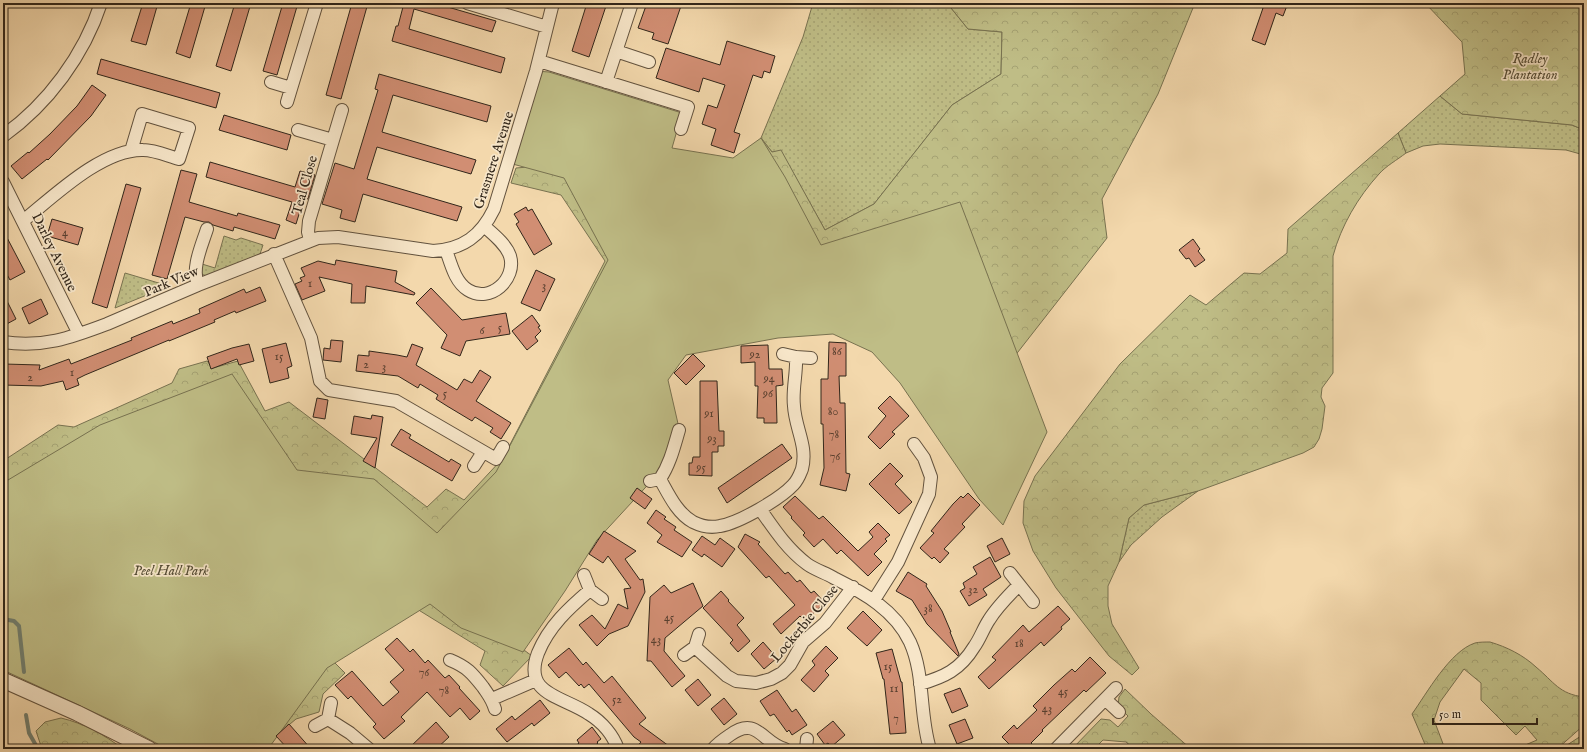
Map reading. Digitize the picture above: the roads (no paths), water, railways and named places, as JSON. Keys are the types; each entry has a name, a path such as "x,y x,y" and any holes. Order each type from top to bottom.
{"street":[{"path":"3,136 28,116 55,87 85,41 102,3"},
{"path":"287,102 317,3"},
{"path":"467,3 547,27"},
{"name":"Grasmere Avenue","path":"274,254 310,240 328,236 432,252 446,250 467,242 479,233 494,209 501,189 539,61 553,3"},
{"path":"606,82 632,3"},
{"path":"616,51 649,62"},
{"path":"539,61 688,107 681,129"},
{"path":"271,82 291,88"},
{"name":"Teal Close","path":"310,240 308,232 309,221 342,110"},
{"path":"23,220 88,170 115,156 131,151 144,150 179,159 188,128 142,114 131,151"},
{"path":"298,130 333,140"},
{"name":"Darley Avenue","path":"3,182 79,334"},
{"path":"446,250 453,272 457,279 469,291 484,294 498,289 508,278 512,262 510,255 505,248 484,226"},
{"path":"198,285 195,277 196,266 207,229"},
{"path":"274,254 311,338 320,380 329,390 396,401 496,459 503,447"},
{"name":"Park View","path":"3,342 21,345 57,341 79,334 110,323 274,254"},
{"path":"783,354 810,358"},
{"path":"679,430 666,472 655,480 679,511 686,517 702,526 720,526 731,523 760,509 794,485 802,468 804,456 803,445 794,406 797,374 796,357"},
{"path":"874,600 898,562 929,494 931,477 924,458 914,444"},
{"path":"474,466 483,452"},
{"name":"Lockerbie Close","path":"760,509 782,541 808,564 853,587 874,600 894,617 909,641 915,655 920,684 924,724 930,749"},
{"path":"1010,573 1033,602"},
{"path":"584,575 590,590 602,599"},
{"path":"920,684 942,677 954,670 974,648 989,621 1001,604 1019,585"},
{"name":"Lockerbie Close","path":"695,647 727,676 736,681 756,683 771,679 782,673 790,665 803,642 825,623 853,587"},
{"path":"590,590 566,609 546,637 535,662 534,671 536,680 542,688 560,700 579,708 598,721 612,737 618,749"},
{"path":"684,655 695,647 699,634"},
{"path":"450,660 470,672 494,704 536,680"},
{"path":"3,680 77,713 149,749"},
{"path":"1056,749 1116,688"},
{"path":"1105,699 1119,712"},
{"path":"328,719 331,703"},
{"path":"315,726 328,719"},
{"path":"328,719 350,733 369,749"},
{"path":"713,749 739,728 746,727 753,728 779,748 786,749"}],"waterway":[{"path":"3,619 14,621 19,626 24,672"},
{"path":"26,715 29,733 38,749"}],"park label":[{"name":"Radley Plantation","path":"1530,66"},
{"name":"Peel Hall Park","path":"171,570"}]}
